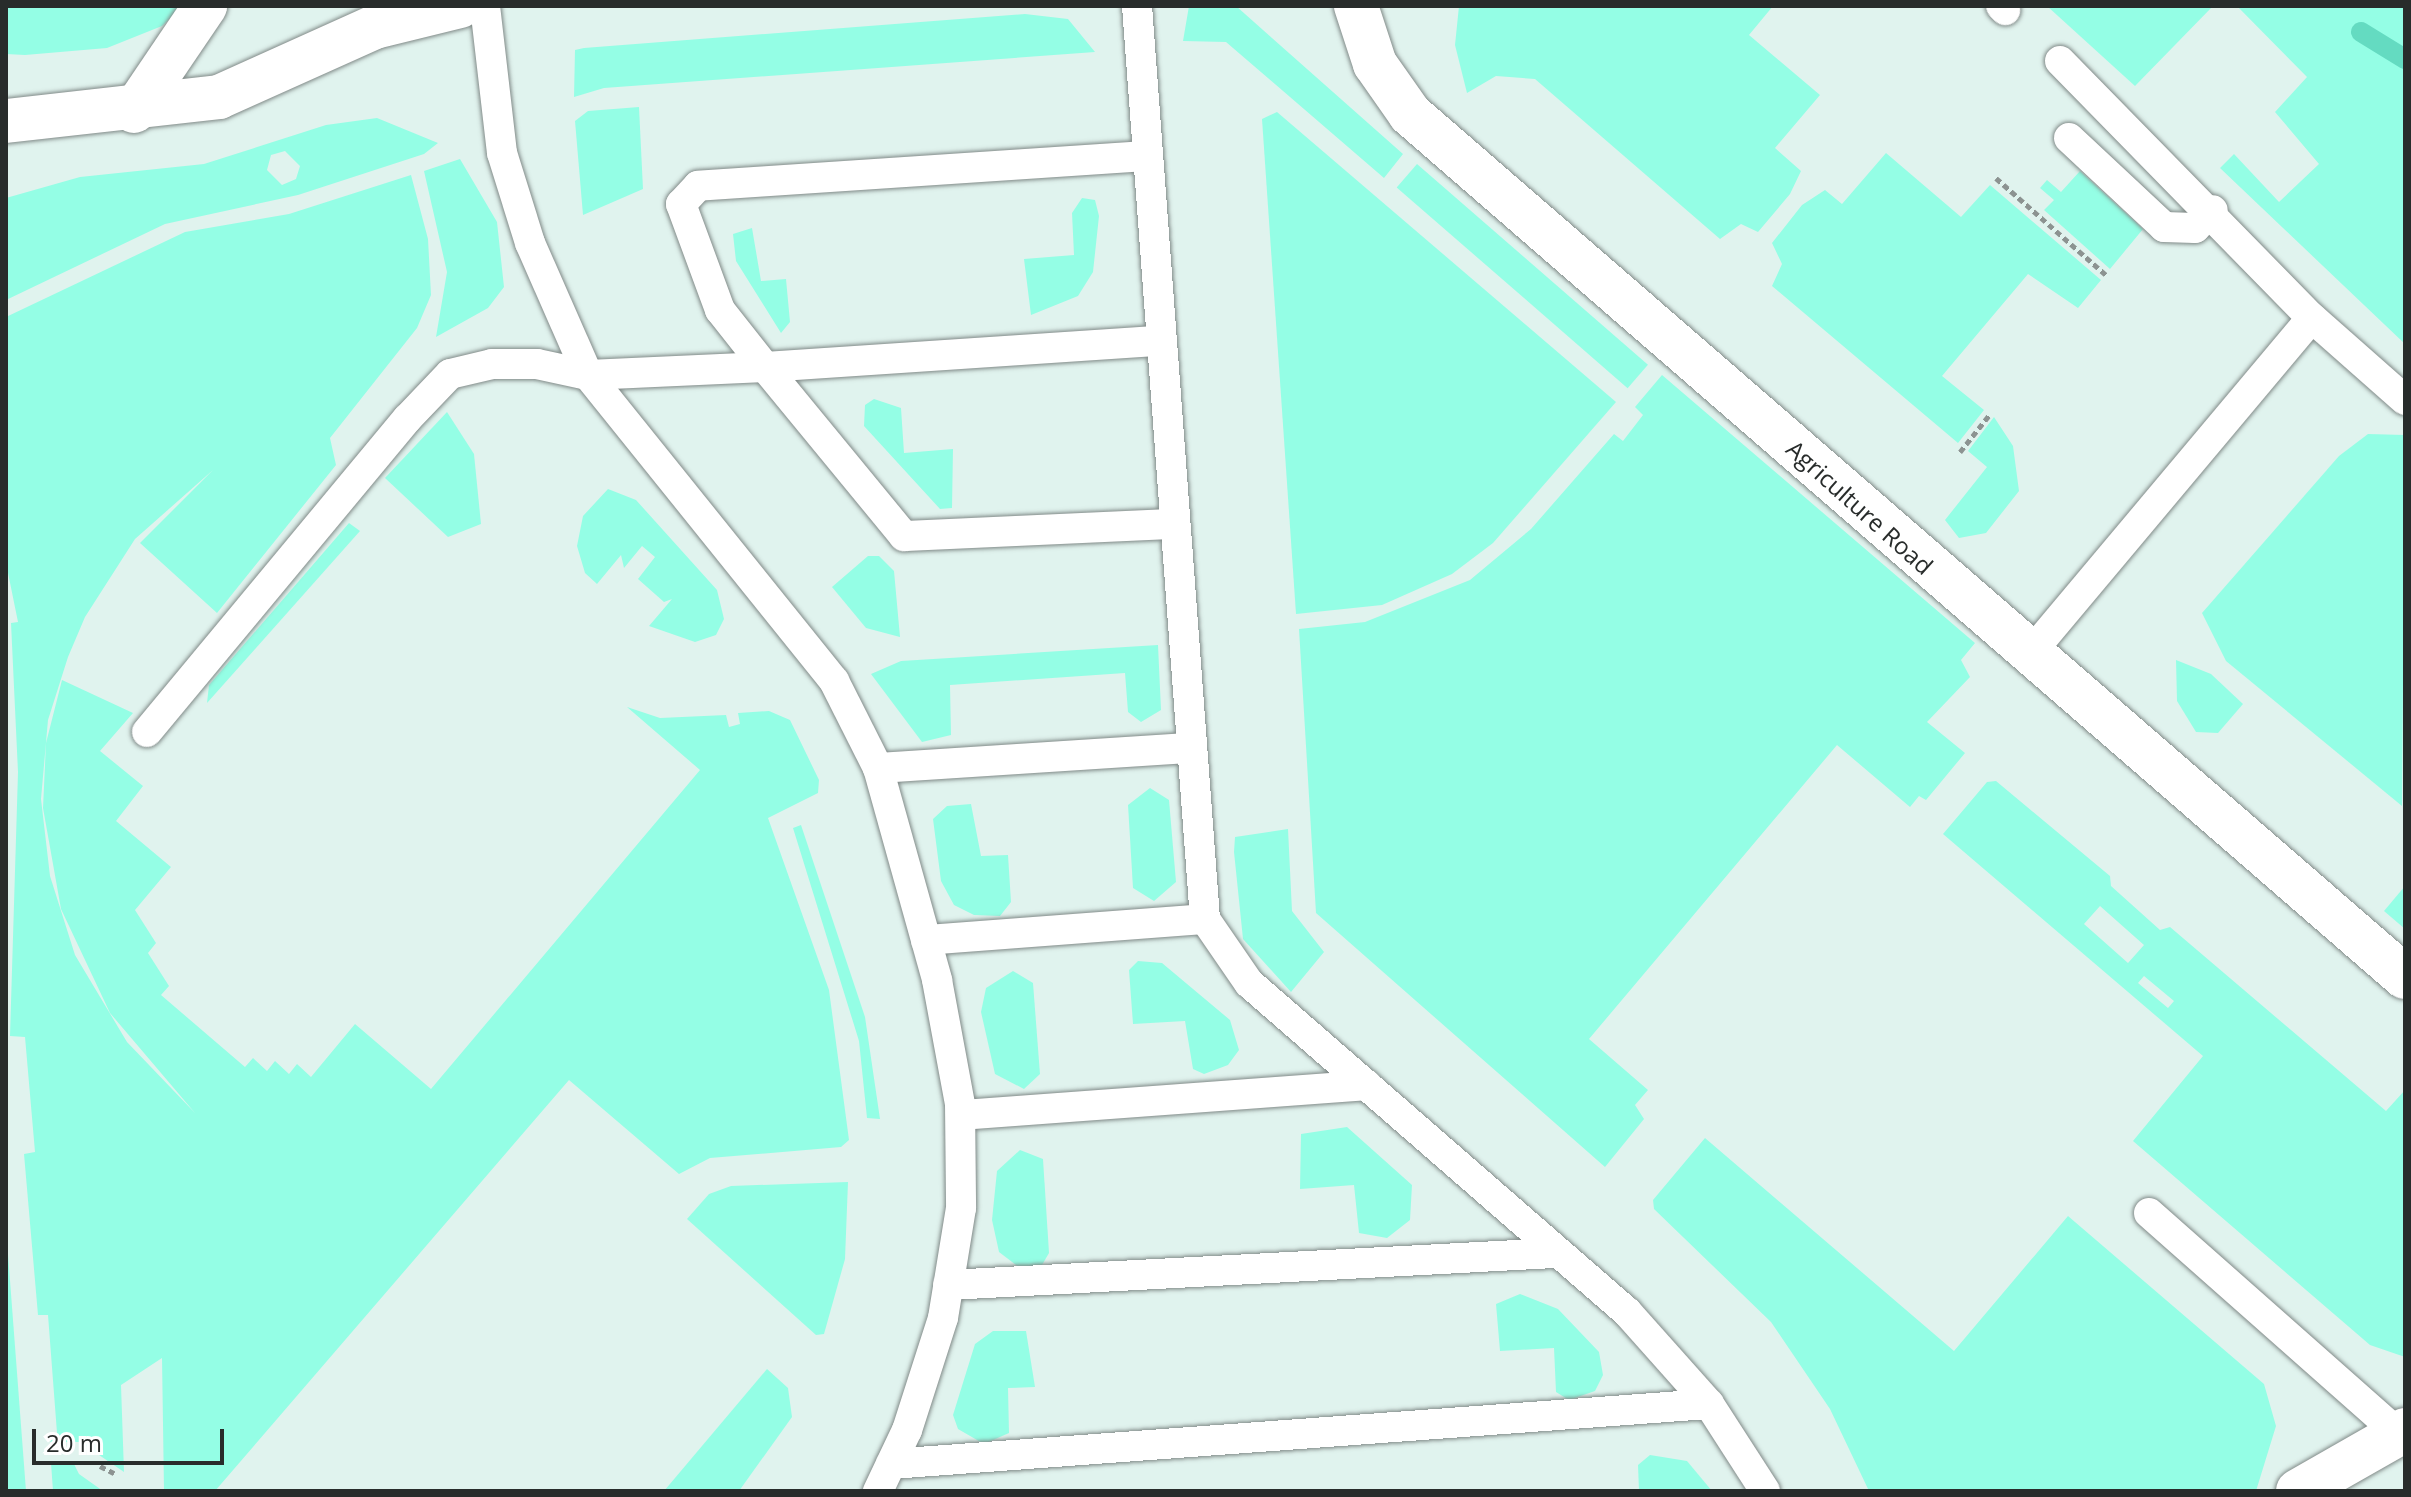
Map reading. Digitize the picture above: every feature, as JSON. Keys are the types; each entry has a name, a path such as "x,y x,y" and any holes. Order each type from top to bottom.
{"street":[{"path":"134,111 205,6"},
{"path":"6,121 134,111 219,97 375,27 460,6"},
{"name":"Agriculture Road","path":"1356,6 1375,64 1410,114 1678,339 2028,656 2405,977"},
{"path":"2298,1491 2402,1432"}],"lane":[{"path":"485,6 502,153 530,243 588,375 797,631 834,681 878,768 926,940 961,1115 961,1208 948,1285 928,1366 878,1491"},
{"path":"1137,6 1188,748 1205,919 1249,983 1554,1253 1627,1312 1709,1404 1765,1491"},
{"path":"2060,61 2213,210 2312,318 2405,400"},
{"path":"2069,138 2164,227 2195,228 2213,210"},
{"path":"1146,156 685,192 684,218 703,274 765,367 904,536 1172,524"},
{"path":"2028,656 2312,318"},
{"path":"147,732 450,374 537,364 588,375 765,367 1159,341"},
{"path":"878,768 1188,748"},
{"path":"926,940 1205,919"},
{"path":"961,1115 1367,1085"},
{"path":"2149,1213 2402,1432"},
{"path":"948,1285 1554,1253"},
{"path":"891,1464 1709,1404"}],"path":[{"path":"1996,178 2106,275"},
{"path":"1960,452 1990,414"},
{"path":"100,1466 114,1473"}],"shaded area":[{"path":"6,6 2405,6 2405,1491 6,1491"}],"green space":[{"path":"6,6 183,6 162,26 107,48 25,55 6,54"},
{"path":"1189,6 1236,6 1403,154 1384,178 1226,42 1183,41"},
{"path":"1459,6 1773,6 1749,35 1820,95 1775,148 1801,171 1790,194 1758,232 1741,224 1720,239 1535,79 1496,76 1467,93 1455,45"},
{"path":"2047,6 2213,6 2135,86"},
{"path":"2237,6 2405,6 2405,344 2220,168 2234,154 2279,202 2319,164 2275,112 2307,77"},
{"path":"1025,14 1068,19 1095,52 604,88 574,97 575,50 584,48"},
{"path":"639,107 643,189 583,215 575,121 588,111"},
{"path":"1277,112 1616,402 1493,543 1452,574 1382,605 1296,614 1262,119"},
{"path":"377,118 438,143 424,154 298,195 165,224 6,300 6,198 80,177 204,164 326,125","holes":["285,151 300,166 296,179 282,185 267,170 271,155"]},
{"path":"1886,153 1961,217 1990,185 2101,280 2078,308 2028,274 1942,376 1984,410 1958,443 1772,286 1782,264 1772,243 1802,205 1825,190 1842,204"},
{"path":"460,159 497,222 504,287 488,308 436,337 447,272 424,171"},
{"path":"1417,164 1648,365 1628,388 1397,187"},
{"path":"2080,171 2143,229 2110,269 2044,210 2054,200 2040,188 2047,180 2061,192"},
{"path":"411,175 428,239 431,295 417,328 330,438 336,465 217,613 140,543 213,470 135,539 85,617 68,657 48,720 41,799 50,876 75,955 127,1042 195,1113 110,1013 61,909 43,808 46,743 62,680 133,713 100,751 143,786 116,821 171,867 135,910 156,943 148,953 169,986 161,995 245,1067 253,1058 267,1071 275,1061 289,1074 297,1064 311,1077 355,1024 431,1089 700,770 627,707 660,718 726,715 729,727 740,724 738,713 769,711 790,720 819,780 818,793 768,818 829,990 849,1140 841,1147 710,1158 679,1174 569,1080 215,1491 164,1491 162,1358 121,1385 124,1472 80,1442 50,1442 57,1433 48,1315 38,1315 24,1154 35,1152 25,1037 10,1036 18,772 11,623 18,622 6,563 6,317 185,232 289,214"},
{"path":"1082,198 1095,200 1099,216 1093,272 1078,296 1031,315 1024,259 1074,255 1072,213"},
{"path":"752,228 761,281 786,279 790,322 781,333 736,261 733,234"},
{"path":"1662,375 1975,643 1961,660 1970,677 1927,722 1965,753 1926,800 1919,796 1910,807 1837,745 1589,1039 1648,1090 1635,1105 1644,1119 1605,1167 1316,913 1299,629 1365,622 1470,580 1531,529 1614,434 1623,441 1643,415 1635,407"},
{"path":"874,399 901,408 904,453 953,449 952,508 940,509 864,426 865,405"},
{"path":"447,412 474,454 481,524 448,537 385,478"},
{"path":"1994,417 2013,446 2019,491 1986,533 1959,538 1945,520 1987,467 1968,451"},
{"path":"2368,434 2405,435 2402,806 2226,661 2202,613 2339,456"},
{"path":"608,489 636,500 717,590 724,619 716,635 695,642 649,626 672,599 664,602 638,579 655,557 642,546 624,568 621,555 597,584 585,573 577,546 583,516"},
{"path":"349,523 360,531 207,703 209,685"},
{"path":"868,556 879,556 894,571 900,637 866,628 832,587"},
{"path":"1158,645 1161,710 1141,722 1128,712 1125,673 950,685 951,735 922,742 871,674 901,661"},
{"path":"2176,660 2211,674 2243,704 2218,733 2196,732 2177,701"},
{"path":"1996,781 2110,876 2111,886 2160,930 2170,927 2386,1111 2405,1090 2405,1357 2370,1345 2133,1141 2203,1056 1943,834 1987,782","holes":["2100,906 2144,945 2128,963 2084,924","2144,976 2174,1001 2168,1008 2138,983"]},
{"path":"1150,788 1169,800 1176,882 1154,901 1133,888 1128,805"},
{"path":"971,804 981,856 1008,855 1011,902 1000,916 974,915 954,905 941,881 933,819 947,806"},
{"path":"801,825 865,1017 880,1119 867,1118 859,1041 793,828"},
{"path":"1288,829 1292,911 1324,952 1291,992 1243,939 1234,852 1235,837"},
{"path":"2405,886 2405,929 2384,911"},
{"path":"1138,961 1162,963 1230,1020 1239,1050 1228,1065 1204,1074 1193,1069 1185,1021 1133,1024 1129,970"},
{"path":"1013,971 1033,983 1040,1074 1024,1089 995,1074 981,1012 986,988"},
{"path":"1347,1127 1412,1185 1410,1220 1387,1238 1359,1233 1354,1185 1300,1189 1301,1134"},
{"path":"1705,1138 1954,1351 2068,1216 2264,1384 2276,1426 2256,1491 1869,1491 1830,1409 1771,1322 1654,1209 1653,1200"},
{"path":"1020,1150 1043,1159 1049,1253 1042,1265 1020,1268 999,1252 992,1220 997,1171"},
{"path":"848,1182 845,1259 824,1334 816,1335 687,1219 709,1194 731,1186"},
{"path":"6,1228 26,1491 7,1491 6,1484"},
{"path":"1520,1294 1558,1309 1599,1352 1603,1375 1595,1391 1569,1400 1556,1392 1554,1348 1500,1351 1496,1304"},
{"path":"993,1331 1026,1331 1035,1387 1008,1388 1009,1433 984,1444 958,1429 953,1415 975,1344"},
{"path":"767,1369 788,1388 792,1417 739,1491 664,1491"},
{"path":"1650,1455 1687,1461 1712,1491 1639,1491 1638,1465"},
{"path":"73,1462 79,1474 103,1491 53,1491 51,1463"}],"waterway":[{"path":"2361,32 2405,59"}]}
